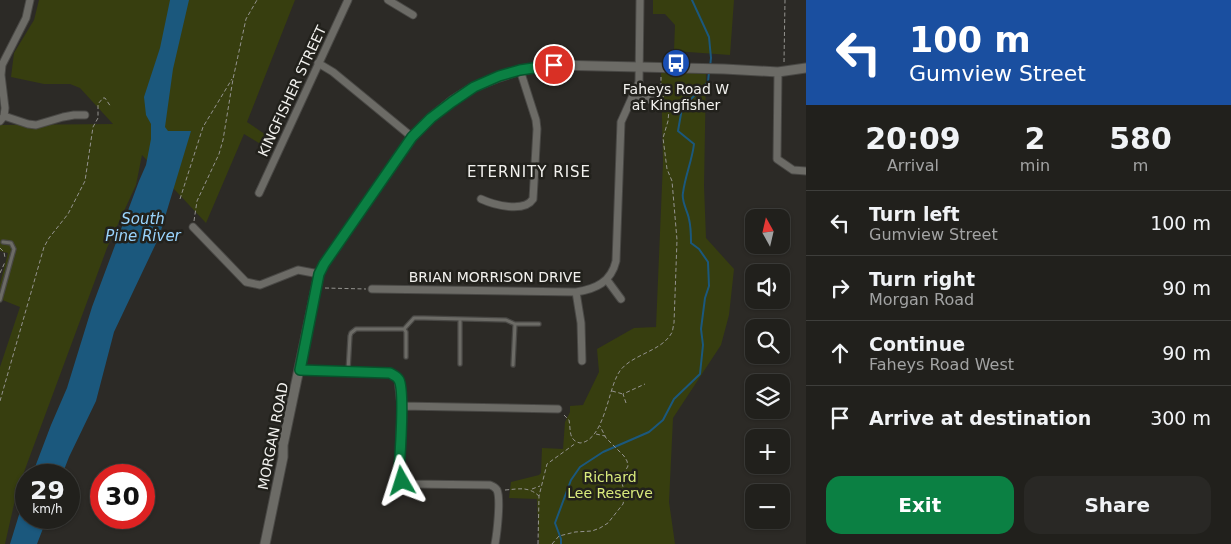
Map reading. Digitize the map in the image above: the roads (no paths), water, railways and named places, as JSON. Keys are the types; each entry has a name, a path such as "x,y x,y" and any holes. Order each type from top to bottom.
{"street":[{"path":"30,0 26,18 1,64 5,108 2,118 36,125 63,117 85,115"},
{"name":"KINGFISHER STREET","path":"259,193 348,0"},
{"path":"388,0 413,15"},
{"path":"621,299 607,280 616,261 621,122 639,82 640,0"},
{"path":"318,63 334,72 412,137"},
{"name":"MORGAN ROAD","path":"265,544 283,457 283,446 319,274 412,137 438,112 474,87 499,76 520,70 554,65 778,72 806,68"},
{"path":"481,199 494,205 522,206 530,204 533,199 536,120 520,70"},
{"path":"778,72 777,159 793,170 806,171"},
{"path":"633,94 651,100"},
{"path":"193,227 246,282 260,285 298,270 319,274"},
{"name":"BRIAN MORRISON DRIVE","path":"372,289 576,292 593,288 607,280"},
{"path":"576,292 581,323 582,361"},
{"path":"300,370 390,373 395,375 400,383 399,471 402,481 412,484 490,485 497,492 498,526 495,544"},
{"path":"401,406 558,410"}],"lane":[{"path":"0,300 14,252 14,247 11,243 3,242"},
{"path":"404,330 414,318 506,320 515,324 539,324"},
{"path":"460,319 460,364"},
{"path":"513,365 515,324"},
{"path":"348,372 350,336 354,330 404,330"},
{"path":"404,330 406,332 406,357"}],"water":[{"name":"South Pine River","path":"170,0 189,0 173,69 165,127 168,131 191,131 159,237 114,332 96,401 66,464 36,464 67,388 92,307 146,165 151,139 151,124 146,115 144,97 160,48"},
{"path":"15,528 43,529 37,544 10,544"}],"waterway":[{"path":"692,0 709,37 710,67"},
{"path":"561,544 555,523 571,480 580,467 603,452 649,432 663,420 674,399 700,374 703,345 701,329 705,298 709,286 708,262 699,249 691,243 690,222 683,199 694,144 678,131 682,108 708,82 709,72"}],"place":[{"name":"Faheys Road W at Kingfisher","path":"676,63"}],"district":[{"name":"ETERNITY RISE","path":"529,172"}],"park label":[{"name":"Richard Lee Reserve","path":"610,486"}]}
